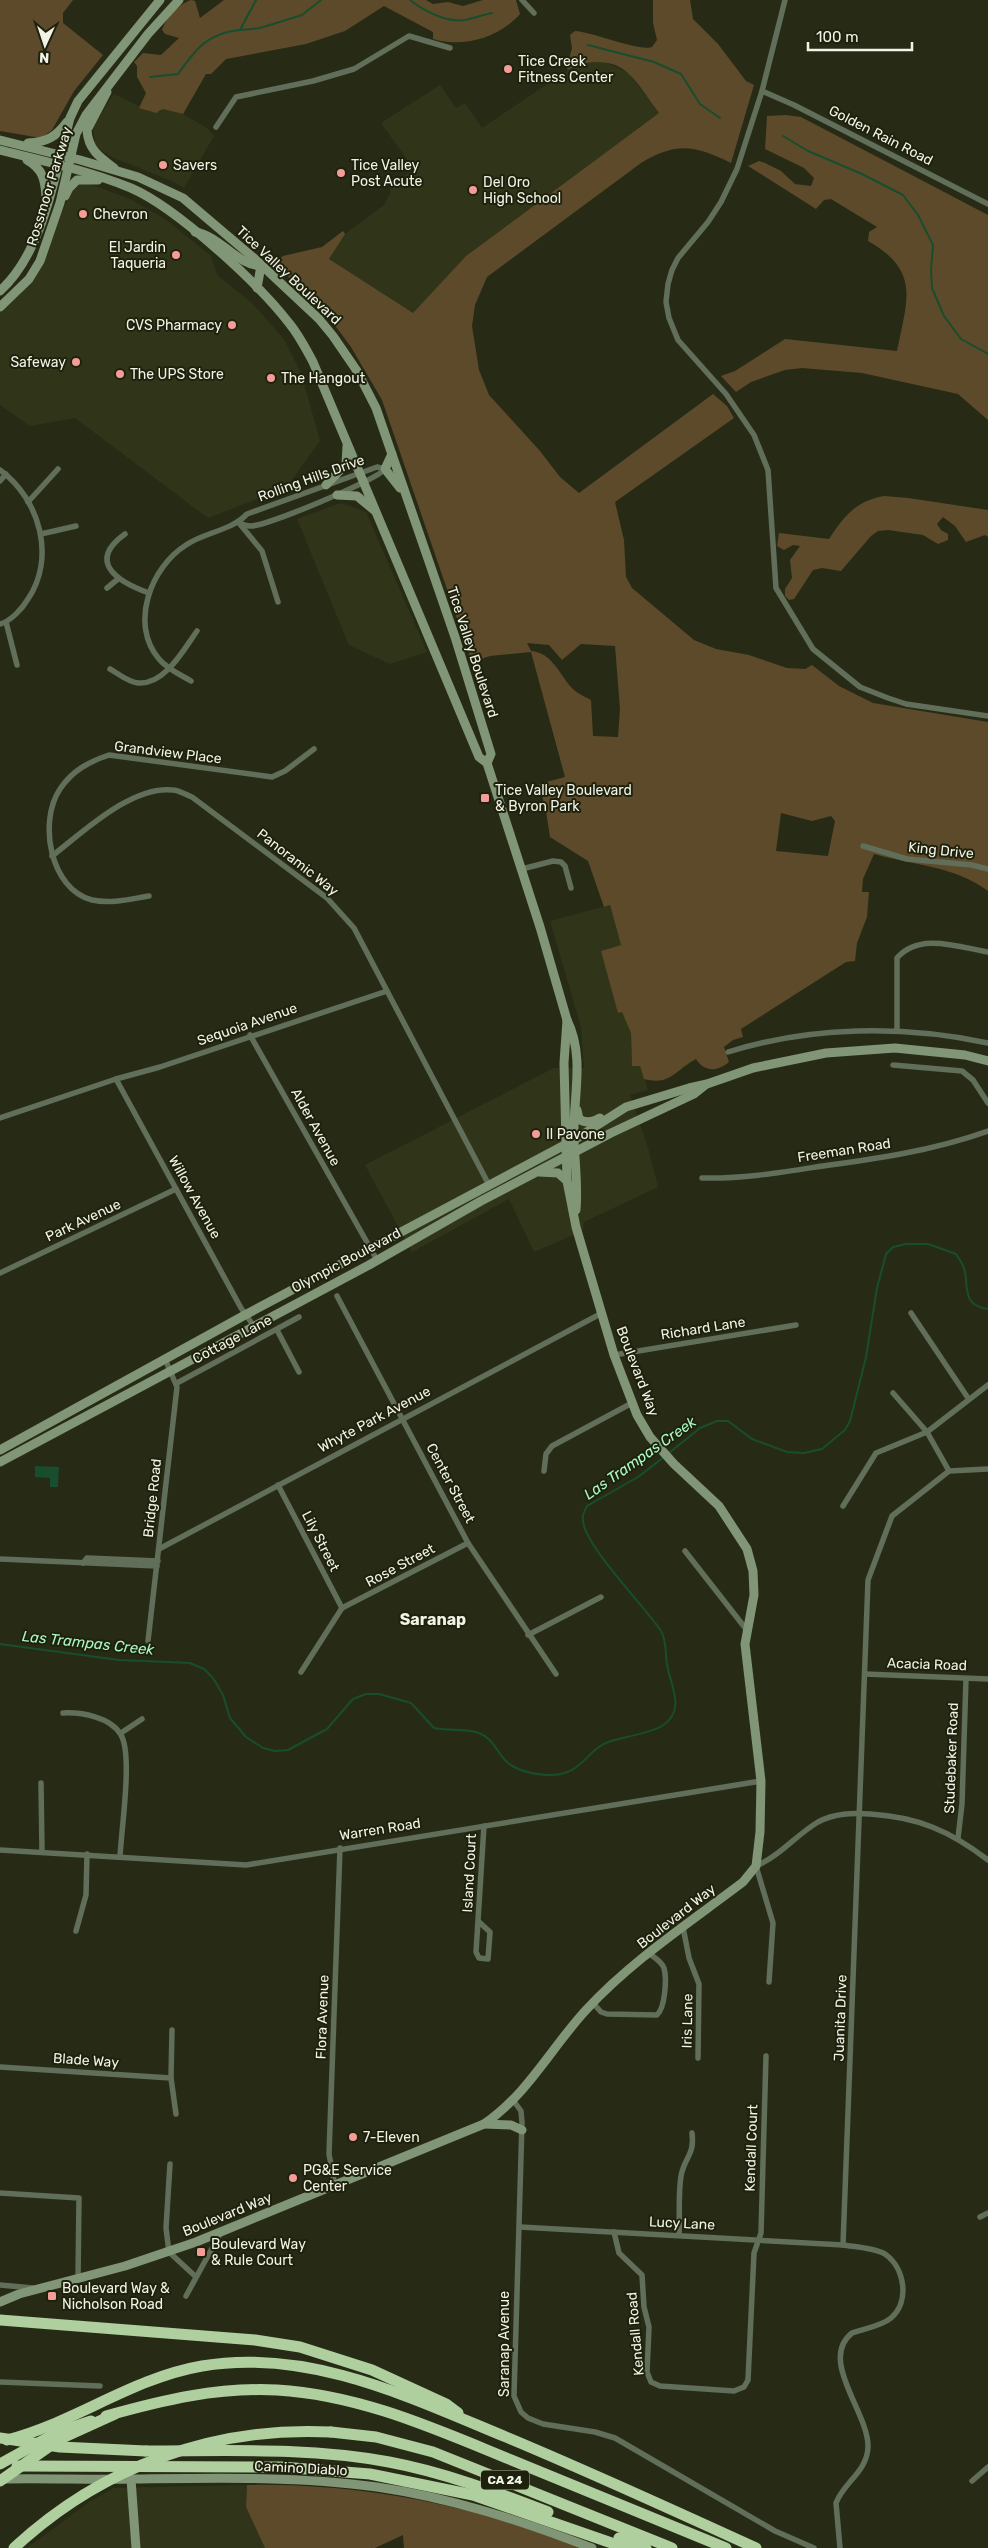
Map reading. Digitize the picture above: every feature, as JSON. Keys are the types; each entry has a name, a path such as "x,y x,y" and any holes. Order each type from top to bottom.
{"highway":[{"path":"0,2320 255,2340 300,2347 344,2359 386,2376 446,2404 474,2424"},
{"path":"0,2439 32,2432 158,2377 196,2367 250,2361 293,2364 338,2374 474,2424 618,2484 756,2548"},
{"path":"0,2465 58,2432 174,2397 231,2390 279,2390 308,2393 382,2409 726,2548"},
{"path":"0,2480 60,2439 115,2414"},
{"name":"CA 24","path":"14,2548 41,2524 80,2496 110,2478 164,2455 205,2443 247,2435 288,2431 331,2432 383,2439 440,2454 672,2548"},
{"path":"0,2439 68,2448 301,2453 389,2462 468,2483 646,2548"},
{"path":"0,2465 281,2467 370,2474 429,2484 480,2497 626,2548"}],"street":[{"name":"Rossmoor Parkway","path":"0,291 19,271 36,238 70,118 78,101 160,0"},
{"name":"Rossmoor Parkway","path":"0,308 30,279 48,242 60,203 76,134 86,115 121,68 179,0"},
{"path":"522,0 534,13"},
{"path":"785,0 762,91 737,169 721,202 708,222 678,258 672,270 666,302 669,318 678,340 726,394 754,435 768,470 776,588 813,650 860,687 888,698 906,704 988,716"},
{"path":"216,128 236,97 313,81 354,70 409,36 450,48"},
{"path":"118,171 93,151 87,130 121,68"},
{"name":"Golden Rain Road","path":"762,91 794,105 988,204"},
{"path":"17,144 48,141 54,138 70,118"},
{"name":"Tice Valley Boulevard","path":"0,140 70,157 144,179 183,198 319,319 351,360 373,401 455,637 491,754 487,763"},
{"name":"Tice Valley Boulevard","path":"0,150 67,167 113,182 132,189 167,209 257,288 291,325 313,362 479,757 487,763 522,869 567,1020 574,1034 577,1074 576,1106 569,1142"},
{"path":"13,154 31,162 42,173 47,203"},
{"path":"60,203 69,188 77,180 113,182"},
{"path":"195,232 216,239 245,263 261,266 257,288"},
{"path":"326,485 346,464 347,441"},
{"path":"392,454 385,469 405,491"},
{"name":"Rolling Hills Drive","path":"238,523 251,526 261,524 337,495 377,467 385,469"},
{"path":"28,502 58,469"},
{"path":"0,470 6,474 28,502 41,534 42,556 36,588 24,606 3,623 17,665"},
{"path":"0,481 6,474"},
{"name":"Rolling Hills Drive","path":"191,681 159,659 147,631 146,615 149,592 157,574 171,557 184,546 238,523 247,514 326,485 362,477"},
{"path":"337,495 357,496 376,512"},
{"path":"238,523 262,551 278,602"},
{"path":"41,534 76,526"},
{"path":"125,534 113,543 107,556 108,567 118,579 149,592"},
{"path":"107,588 118,579"},
{"path":"110,670 139,683 150,681 170,668 197,631"},
{"name":"Grandview Place","path":"149,896 112,902 90,899 73,888 62,876 52,856 49,833 50,811 59,790 68,779 90,761 109,755 272,777 285,771 314,749"},
{"name":"Panoramic Way","path":"52,856 122,802 147,793 174,790 192,797 327,898 354,928 489,1185"},
{"name":"King Drive","path":"863,846 907,859 972,865 988,869"},
{"path":"522,869 553,861 561,862 565,866 571,888"},
{"path":"896,1032 897,958 903,952 913,945 932,943 988,952"},
{"name":"Sequoia Avenue","path":"0,1118 116,1079 160,1067 386,991"},
{"name":"Tice Valley Boulevard","path":"567,1020 569,1142 575,1153"},
{"path":"728,1052 745,1047 816,1035 862,1030 965,1038 988,1043"},
{"name":"Alder Avenue","path":"250,1036 368,1249 377,1260"},
{"path":"566,1039 570,1049 570,1067 577,1074"},
{"name":"Olympic Boulevard","path":"0,1450 245,1315 569,1142 616,1113 636,1104 707,1084 752,1068 785,1060 857,1050 895,1048 965,1055 988,1061"},
{"path":"893,1065 962,1071 973,1080 988,1103"},
{"name":"Willow Avenue","path":"116,1079 245,1315 253,1326"},
{"name":"Olympic Boulevard","path":"0,1462 377,1260 536,1172 611,1133 694,1094 707,1084"},
{"path":"576,1106 579,1118 584,1122 591,1122 610,1113 616,1113"},
{"name":"Freeman Road","path":"702,1178 732,1179 862,1161 947,1145 988,1131"},
{"name":"Boulevard Way","path":"0,2302 40,2288 78,2279 169,2252 484,2124 513,2100 593,2003 610,1986 743,1882 756,1866 761,1781 746,1659 746,1629 754,1585 753,1571 747,1549 719,1506 655,1445 632,1404 614,1355 576,1227 567,1181 566,1157 569,1142"},
{"name":"Boulevard Way","path":"575,1153 577,1192 575,1215"},
{"path":"536,1172 554,1172 567,1181"},
{"name":"Park Avenue","path":"0,1273 176,1189"},
{"name":"Center Street","path":"337,1296 468,1543 556,1674"},
{"path":"911,1313 968,1398"},
{"name":"Whyte Park Avenue","path":"159,1549 402,1418 602,1314"},
{"name":"Cottage Lane","path":"177,1383 299,1318"},
{"name":"Richard Lane","path":"614,1355 796,1325"},
{"path":"277,1330 299,1372"},
{"path":"165,1359 177,1383"},
{"name":"Bridge Road","path":"148,1641 177,1383"},
{"path":"843,1506 876,1453 927,1432 968,1398 988,1385"},
{"path":"893,1393 927,1432 949,1471 988,1469"},
{"path":"544,1471 546,1454 552,1446 632,1404"},
{"name":"Juanita Drive","path":"843,2245 868,1580 892,1516 949,1471"},
{"name":"Lily Street","path":"278,1485 342,1608"},
{"name":"Rose Street","path":"342,1608 468,1543"},
{"path":"685,1551 746,1629"},
{"path":"0,1559 83,1563 87,1558 158,1564"},
{"path":"528,1635 601,1597"},
{"path":"301,1672 342,1608"},
{"name":"Acacia Road","path":"865,1674 988,1680"},
{"name":"Studebaker Road","path":"958,1838 962,1804 966,1679"},
{"path":"63,1713 75,1712 96,1718 121,1733 126,1758 120,1857"},
{"path":"121,1733 142,1719"},
{"name":"Warren Road","path":"0,1850 246,1865 340,1848 761,1781"},
{"path":"41,1784 42,1852"},
{"path":"769,1982 773,1923 756,1866 768,1861 803,1833 827,1818 860,1814 915,1820 958,1838 988,1860"},
{"name":"Island Court","path":"478,1920 490,1932 488,1958 479,1958 476,1952 478,1920 484,1826"},
{"name":"Flora Avenue","path":"335,2186 329,2154 340,1848"},
{"path":"76,1931 86,1895 87,1854"},
{"name":"Iris Lane","path":"684,1927 689,1958 700,1984 698,2058"},
{"path":"593,2003 607,2014 656,2015 663,2006 664,1970 660,1962 650,1954"},
{"path":"172,2030 171,2078 176,2114"},
{"name":"Kendall Court","path":"758,2240 761,2233 766,2056"},
{"name":"Blade Way","path":"0,2067 171,2078"},
{"name":"Saranap Avenue","path":"513,2100 521,2112 522,2130 514,2396 521,2412 535,2422 595,2432 626,2444 775,2531 814,2548"},
{"path":"484,2124 511,2125 522,2130"},
{"path":"679,2235 681,2178 694,2145 692,2132"},
{"path":"170,2164 166,2228 169,2252 195,2276"},
{"path":"0,2193 79,2198 78,2279"},
{"path":"980,2217 988,2213"},
{"name":"Lucy Lane","path":"520,2227 843,2245"},
{"path":"186,2296 195,2276 221,2232"},
{"name":"Kendall Road","path":"614,2232 619,2253 642,2275 644,2307 649,2327 648,2378 655,2385 660,2386 734,2391 744,2387 748,2380 754,2253 758,2240"},
{"path":"840,2548 836,2503 838,2496 859,2473 868,2448 860,2416 840,2367 841,2348 852,2333 890,2320 903,2301 904,2291 896,2267 884,2254 843,2245"},
{"path":"0,2286 40,2288"},
{"path":"0,2382 100,2386"},
{"path":"972,2481 988,2467"},
{"path":"131,2479 136,2548"},
{"name":"Camino Diablo","path":"0,2480 284,2479 378,2487 476,2508 531,2525 592,2548"}],"shaded area":[{"path":"0,0 73,0 63,13 63,23 103,55 74,91 52,130 41,138 0,131"},
{"path":"191,0 195,1 200,18 224,0 426,0 433,4 448,2 463,6 483,0 516,0 520,14 502,29 491,35 480,39 456,42 433,39 433,32 384,6 345,31 306,44 226,59 211,74 206,74 183,114 163,109 156,113 139,108 146,93 137,77 137,66 134,62 143,53 161,55 179,38 165,34 162,30 173,12"},
{"path":"653,0 690,0 693,19 718,44 746,81 754,85 731,163 706,152 686,148 654,156 641,163 487,277 475,305 472,326 479,370 489,395 540,451 560,477 579,493 713,394 727,406 734,418 615,502 624,540 626,577 632,588 694,640 716,649 749,655 787,668 805,669 812,665 839,686 873,703 988,722 988,891 962,876 947,871 874,854 863,879 862,892 869,892 867,917 857,943 855,961 846,962 741,1029 743,1037 733,1040 724,1047 729,1062 720,1068 707,1068 696,1059 667,1079 653,1081 644,1079 640,1066 632,1066 631,1033 622,1012 618,1013 601,951 621,945 610,905 604,907 588,861 550,837 539,784 565,777 531,652 490,656 472,662 382,400 351,347 334,324 309,295 279,269 278,260 283,256 322,247 343,231 345,234 329,259 413,313 466,256 659,113 634,79 624,69 600,62 575,66 568,70 567,68 572,48 570,35 575,31 646,48 652,47 657,40 653,23","holes":["527,643 549,645 562,660 581,644 615,646 620,709 618,737 593,736 591,700 573,689 554,664 544,655 531,651","781,813 812,821 831,816 835,821 828,856 776,851"]},
{"name":"Del Oro High School","path":"603,61 629,73 659,113 466,256 413,313 328,259 345,234 384,205 390,194 390,186 414,169 381,123 440,85 456,108 465,103 482,128 579,63"},
{"path":"114,94 151,112 160,112 163,109 183,114 207,128 214,136 184,188 172,181 114,158 100,150 95,143 93,127"},
{"path":"786,115 801,117 988,215 988,420 958,394 862,373 802,368 785,370 751,382 736,392 721,376 735,371 785,339 897,351 904,317 906,288 903,276 896,264 885,252 868,241 869,232 877,227 831,199 824,200 816,209 748,166 759,161 781,171 795,184 811,186 814,178 804,168 765,149 767,116"},
{"path":"85,182 130,199 165,219 211,256 217,275 252,303 284,339 301,373 320,441 286,488 208,518 75,418 30,426 0,405 0,306 30,281 56,228 73,186"},
{"path":"884,496 988,510 988,537 985,535 966,542 955,526 943,517 937,524 941,530 948,534 948,540 938,544 923,535 888,530 878,531 871,536 841,571 822,568 813,570 794,599 789,600 785,596 785,589 792,578 790,560 800,546 793,545 784,550 777,546 779,533 829,539 840,523 858,506 874,498"},
{"path":"341,503 366,512 427,652 390,664 349,645 297,519"},
{"path":"610,905 621,945 601,951 619,1013 622,1011 631,1033 632,1065 640,1066 648,1090 630,1095 648,1148 658,1187 584,1222 583,1231 534,1252 509,1199 412,1252 365,1165 554,1068 584,1068 581,1027 550,921"},
{"path":"35,1466 59,1467 58,1487 50,1487 50,1478 35,1477"},
{"path":"247,2485 246,2507 265,2548 27,2548 89,2502 114,2488"},
{"path":"247,2485 332,2488 416,2500 499,2520 579,2548 404,2548 403,2535 375,2548 265,2548 246,2507"}],"waterway":[{"path":"150,77 178,74 203,44 219,35 240,30 256,0"},
{"path":"241,30 260,28 302,15 321,0"},
{"path":"410,0 429,12 451,20 465,20 492,13"},
{"path":"588,45 654,62 681,74 700,104 720,118"},
{"path":"783,136 808,151 862,174 903,195 918,215 933,245 932,288 944,316 961,339 988,354"},
{"name":"Las Trampas Creek","path":"669,1453 700,1428 717,1421 728,1421 752,1439 787,1452 804,1453 822,1449 845,1430 850,1421 866,1357 877,1288 886,1254 893,1247 906,1244 928,1244 956,1254 964,1269 968,1296 974,1304 988,1309"},
{"name":"Las Trampas Creek","path":"0,1644 119,1660 190,1663 204,1669 213,1678 223,1695 230,1718 246,1737 263,1748 275,1751 288,1750 327,1729 353,1699 366,1694 379,1694 411,1703 434,1728 468,1731 483,1735 491,1741 505,1760 514,1767 542,1775 569,1772 602,1745 651,1731 670,1720 674,1713 675,1697 667,1664 663,1635 593,1544 586,1531 583,1518 587,1506 638,1477 664,1457"}],"place":[{"name":"Tice Creek Fitness Center","path":"508,69"},
{"name":"Savers","path":"163,165"},
{"name":"Tice Valley Post Acute","path":"341,173"},
{"name":"Del Oro High School","path":"473,190"},
{"name":"Chevron","path":"83,214"},
{"name":"El Jardin Taqueria","path":"176,255"},
{"name":"CVS Pharmacy","path":"232,325"},
{"name":"Safeway","path":"76,362"},
{"name":"The UPS Store","path":"120,374"},
{"name":"The Hangout","path":"271,378"},
{"name":"Tice Valley Boulevard & Byron Park","path":"485,798"},
{"name":"Il Pavone","path":"536,1134"},
{"name":"7-Eleven","path":"353,2137"},
{"name":"PG&E Service Center","path":"293,2178"},
{"name":"Boulevard Way & Rule Court","path":"201,2252"},
{"name":"Boulevard Way & Nicholson Road","path":"52,2296"}],"district":[{"name":"Saranap","path":"433,1619"}]}
